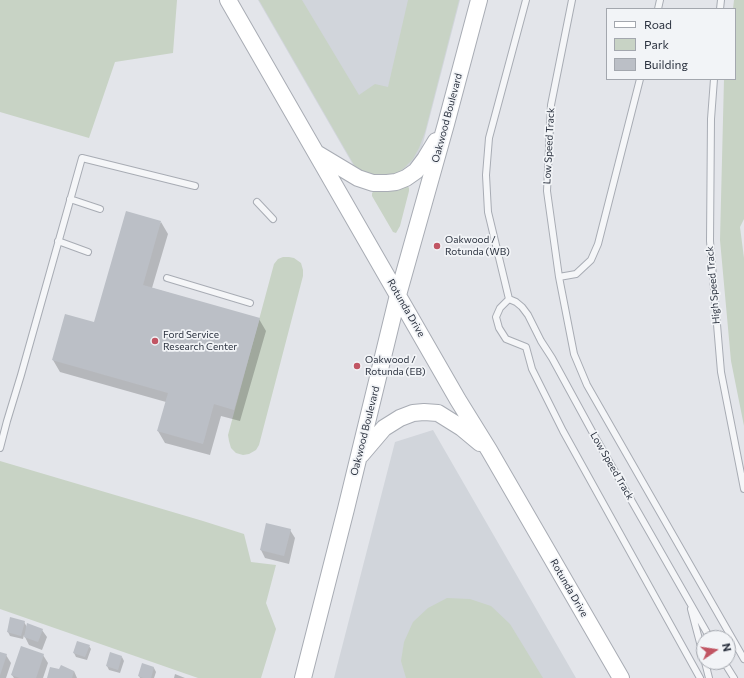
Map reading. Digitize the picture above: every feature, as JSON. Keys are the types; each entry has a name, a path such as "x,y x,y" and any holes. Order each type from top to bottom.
{"main road":[{"name":"Rotunda Drive","path":"228,0 458,400 489,450 621,678"},
{"name":"Oakwood Boulevard","path":"303,678 398,295 479,0"},
{"path":"317,153 358,178 373,183 387,184 396,182 406,178 416,171 446,124"},
{"path":"358,458 384,428 406,415 424,412 438,413 462,428 489,450"}],"lane":[{"path":"526,0 489,138 486,175 488,212 509,299 500,308 496,317 499,328 506,339 526,347 532,369 563,431 700,678"},
{"name":"Low Speed Track","path":"572,0 551,105 547,191 559,277 574,354 587,385 744,659"},
{"path":"559,277 576,274 591,260 598,244 640,80"},
{"name":"High Speed Track","path":"714,80 711,119 710,241 721,372 744,489"},
{"path":"0,448 82,158 195,186"},
{"path":"70,199 100,209"},
{"path":"257,202 274,219"},
{"path":"58,241 88,252"},
{"path":"167,278 250,303"},
{"name":"Low Speed Track","path":"509,299 522,307 528,315 541,341 705,630"},
{"path":"689,602 696,630"}],"shaded area":[{"path":"258,0 460,0 422,147 414,160 405,169 395,176 356,170"},
{"path":"433,430 576,678 334,678 395,442"}],"green space":[{"path":"0,0 177,0 173,53 115,62 89,138 0,112"},
{"path":"259,0 302,0 359,95 375,84 388,87 408,0 459,0 425,132 413,159 404,168 395,175 385,178 357,170"},
{"path":"734,0 744,0 744,219 740,227 744,258 744,426 731,361 720,240 724,80 736,80 736,8 733,8"},
{"path":"407,185 409,191 400,226 396,233 393,232 372,196 372,193 391,191"},
{"path":"283,257 294,258 301,263 303,276 259,445 256,450 249,454 243,455 236,453 231,448 228,435 274,264 278,259"},
{"path":"0,461 244,534 251,562 276,565 266,603 276,629 261,678 198,678 0,609"},
{"path":"447,598 470,599 491,606 510,624 543,678 406,678 401,661 404,642 413,622 428,608"}],"building":[{"name":"Ford Service Research Center","path":"126,211 161,221 143,285 260,318 234,410 214,404 203,444 157,431 168,393 52,360 65,314 94,322"},
{"path":"266,523 291,529 284,556 260,550"},
{"path":"10,617 25,621 21,636 7,632"},
{"path":"27,623 43,629 38,642 24,637"},
{"path":"77,641 90,645 85,657 73,653"},
{"path":"21,646 44,654 36,678 20,678 11,675"},
{"path":"0,652 7,654 0,675"},
{"path":"110,652 122,656 118,670 106,666"},
{"path":"142,663 154,667 151,678 143,678 138,676"},
{"path":"61,665 74,671 72,678 47,678 50,667 59,669"}],"place":[{"name":"Oakwood / Rotunda (WB)","path":"437,246"},
{"name":"Ford Service Research Center","path":"155,341"},
{"name":"Oakwood / Rotunda (EB)","path":"357,366"}]}
